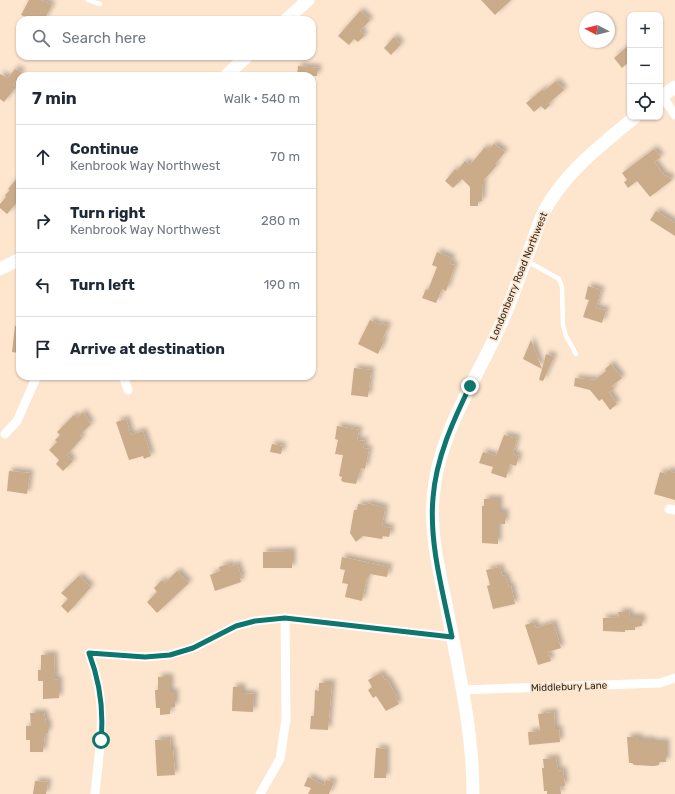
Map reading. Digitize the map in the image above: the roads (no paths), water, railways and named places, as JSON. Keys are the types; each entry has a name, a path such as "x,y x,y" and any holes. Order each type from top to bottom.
{"street":[{"path":"290,16 308,0"},
{"path":"230,72 243,60"},
{"path":"663,96 675,87"},
{"path":"663,100 675,115"},
{"name":"Londonberry Road Northwest","path":"473,794 470,740 438,564 433,524 433,498 436,473 453,423 501,324 543,213 563,182 590,154 631,120"},
{"path":"0,269 16,261"},
{"path":"5,434 19,416 35,380"},
{"path":"124,380 128,390"},
{"path":"95,794 103,723 100,687 89,653 145,657 170,655 193,648 236,626 255,621 285,618 452,637"},
{"path":"260,794 280,759 286,719 285,618"},
{"name":"Middlebury Lane","path":"462,690 660,683 675,678"}],"lane":[{"path":"88,0 100,4"},
{"path":"525,260 559,280 562,287 563,325 566,336 576,354"}]}
